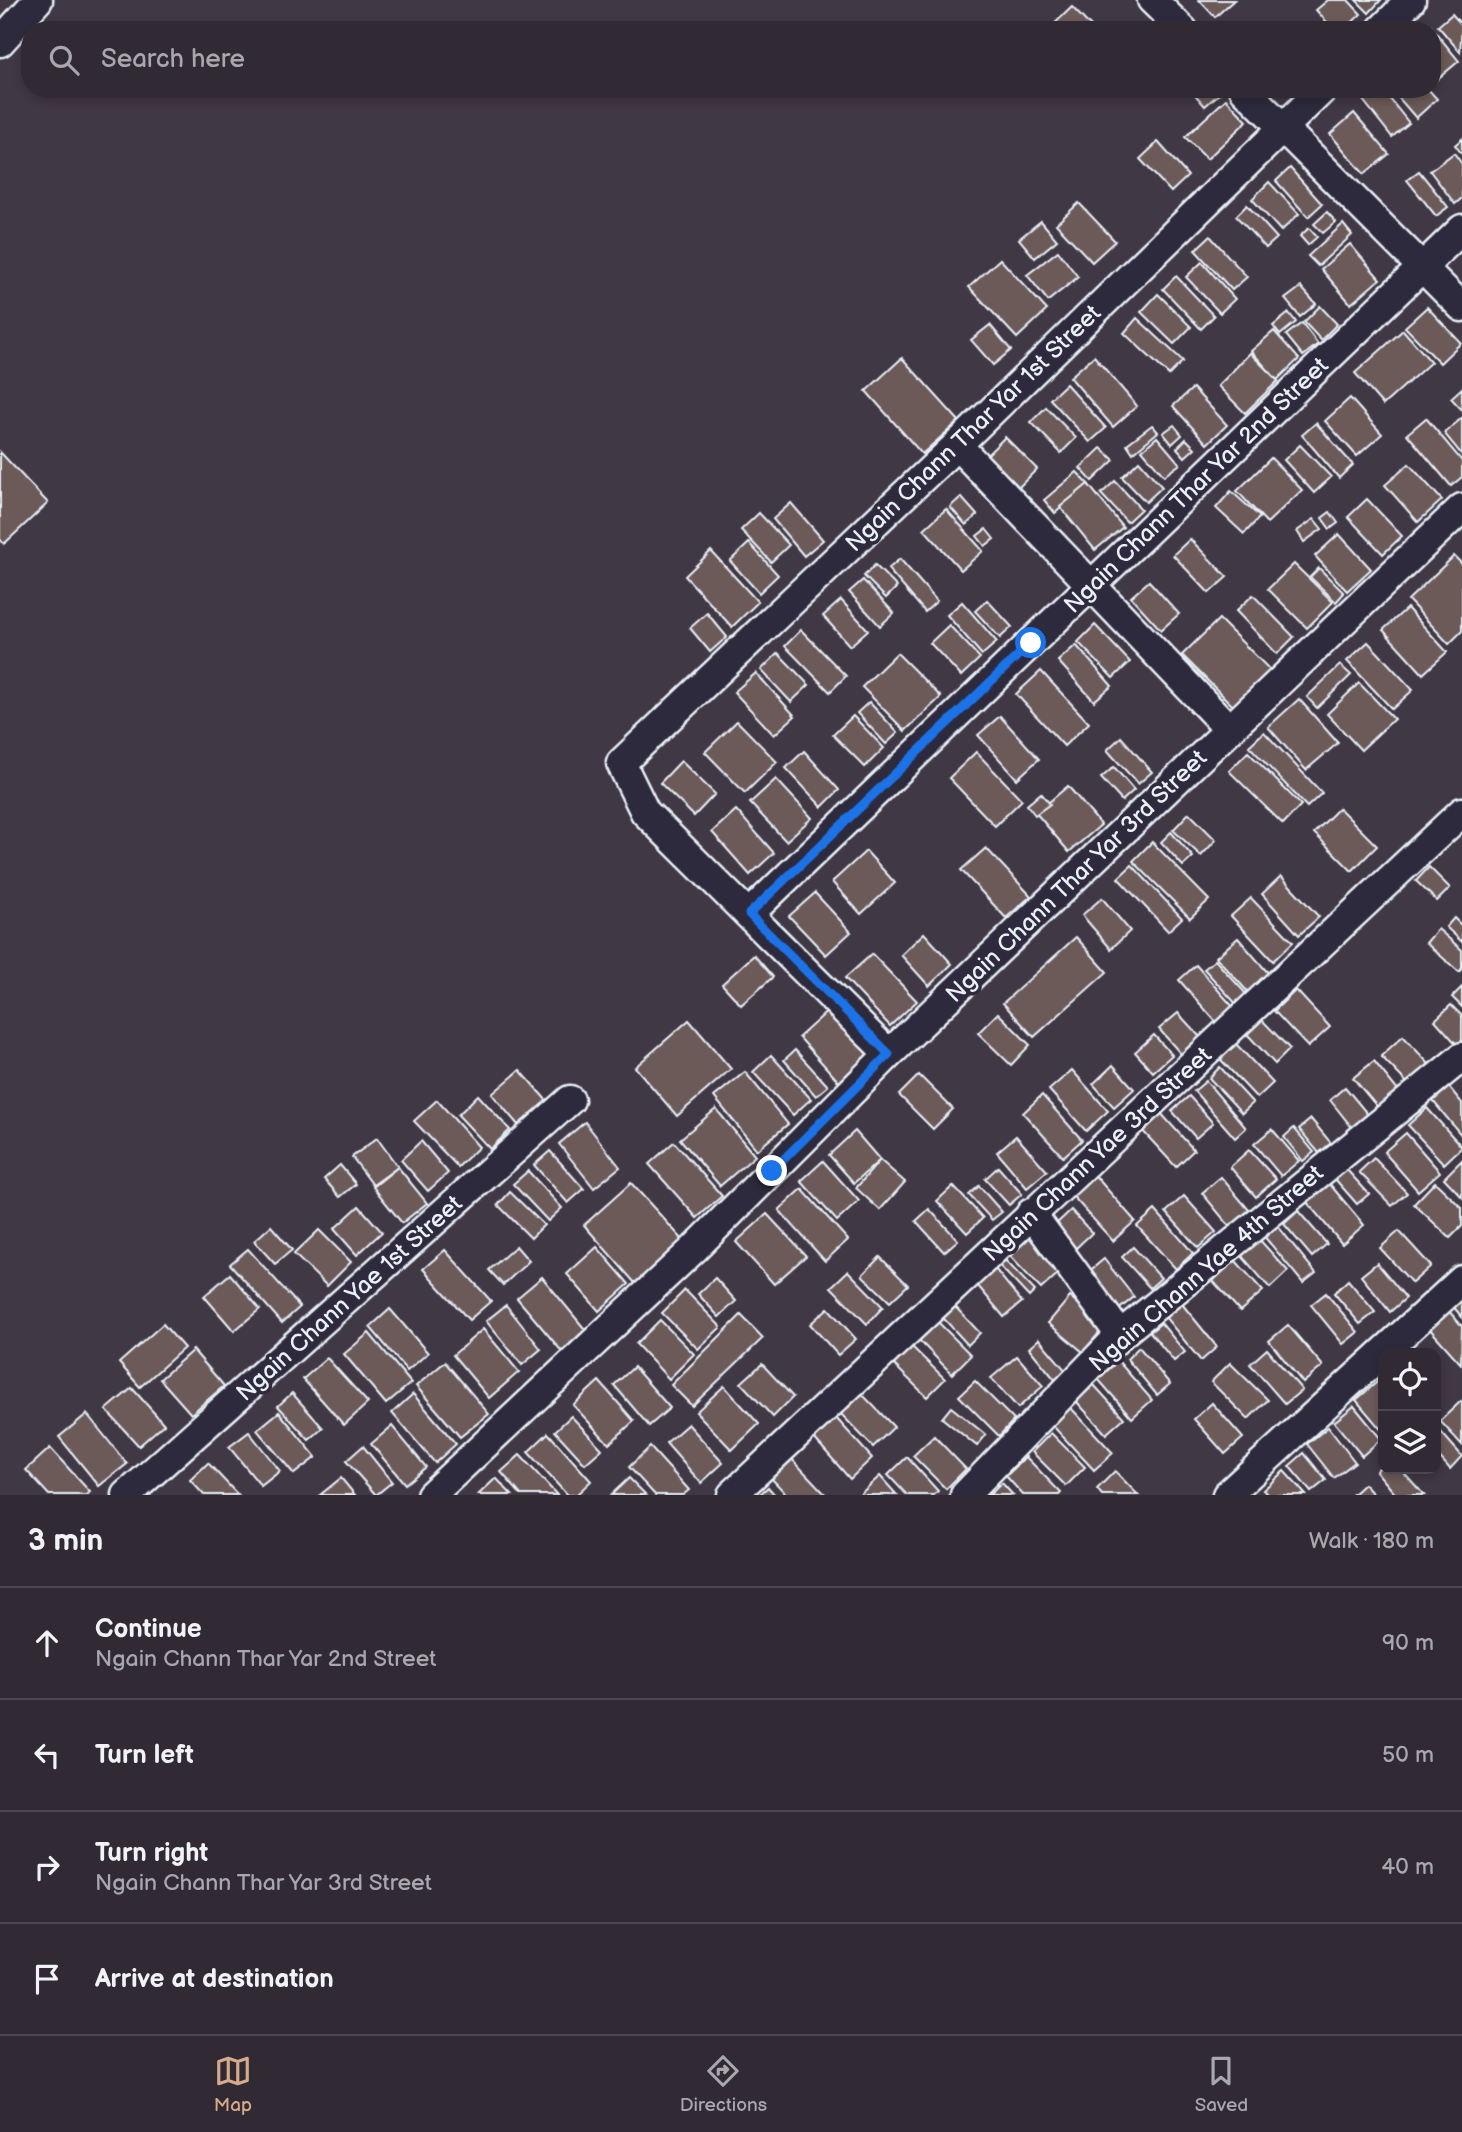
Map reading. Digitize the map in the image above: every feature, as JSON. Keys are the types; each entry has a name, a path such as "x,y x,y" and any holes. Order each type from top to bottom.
{"street":[{"path":"0,42 38,0"},
{"path":"1152,0 1174,21"},
{"path":"1390,21 1411,0"},
{"path":"1253,98 1462,307"},
{"name":"Ngain Chann Thar Yar 1st Street","path":"749,914 645,813 621,763 957,445 1314,98"},
{"name":"Ngain Chann Thar Yar 2nd Street","path":"749,914 1462,229"},
{"path":"957,445 1229,729"},
{"name":"Ngain Chann Thar Yar 3rd Street","path":"431,1495 694,1248 889,1054 1462,508"},
{"name":"Ngain Chann Yae 3rd Street","path":"732,1495 1031,1213 1197,1063 1462,812"},
{"path":"749,914 889,1054"},
{"name":"Ngain Chann Yae 4th Street","path":"965,1495 1120,1335 1462,1057"},
{"name":"Ngain Chann Yae 1st Street","path":"127,1495 570,1100"},
{"path":"1031,1213 1120,1335"},
{"path":"1227,1495 1462,1280"}],"building":[{"path":"1199,0 1234,0 1215,17"},
{"path":"1328,0 1348,0 1361,14 1354,21 1326,21 1316,10"},
{"path":"1356,0 1381,0 1369,13"},
{"path":"1072,7 1085,21 1057,21"},
{"path":"1452,14 1462,25 1460,52 1441,30 1441,23"},
{"path":"1441,39 1459,61 1441,76"},
{"path":"1198,98 1214,98 1205,106"},
{"path":"1361,98 1389,98 1409,123 1392,137"},
{"path":"1399,98 1436,98 1437,99 1416,118"},
{"path":"1226,99 1247,121 1207,159 1185,137"},
{"path":"1354,113 1389,154 1364,174 1330,134"},
{"path":"1462,139 1462,154 1455,145"},
{"path":"1158,142 1188,176 1171,192 1140,159"},
{"path":"1454,153 1462,164 1462,198 1455,204 1430,171"},
{"path":"1290,168 1322,204 1308,217 1276,181"},
{"path":"1419,171 1448,207 1436,216 1407,180"},
{"path":"1269,182 1299,214 1281,231 1252,199"},
{"path":"1079,203 1115,241 1092,262 1056,224"},
{"path":"1247,205 1277,238 1266,248 1236,216"},
{"path":"1327,212 1336,222 1323,233 1314,224"},
{"path":"1041,221 1057,240 1035,258 1019,239"},
{"path":"1343,224 1352,235 1318,266 1308,256"},
{"path":"1309,228 1317,237 1308,245 1300,236"},
{"path":"1210,236 1247,277 1232,290 1195,250"},
{"path":"1350,244 1380,279 1351,304 1321,269"},
{"path":"1058,251 1078,277 1048,301 1027,275"},
{"path":"1000,259 1047,310 1017,338 969,287"},
{"path":"1202,262 1235,299 1220,313 1186,277"},
{"path":"1176,276 1214,316 1201,329 1163,289"},
{"path":"1301,287 1316,304 1300,317 1285,299"},
{"path":"1158,294 1191,327 1174,344 1141,312"},
{"path":"1320,306 1337,324 1321,340 1304,322"},
{"path":"1427,307 1461,343 1440,363 1405,327"},
{"path":"1289,313 1296,322 1280,335 1273,326"},
{"path":"1137,318 1183,361 1169,375 1124,333"},
{"path":"1302,323 1318,344 1303,356 1286,335"},
{"path":"990,325 1011,350 993,365 971,340"},
{"path":"1403,330 1431,362 1383,405 1355,373"},
{"path":"1274,331 1299,359 1277,380 1251,351"},
{"path":"1250,353 1278,381 1245,413 1218,386"},
{"path":"1094,356 1137,406 1113,427 1070,377"},
{"path":"902,358 959,421 922,454 866,391"},
{"path":"1066,384 1106,428 1090,442 1050,399"},
{"path":"1193,388 1227,425 1207,444 1173,406"},
{"path":"1462,388 1462,410 1451,398"},
{"path":"1350,398 1382,434 1357,456 1325,421"},
{"path":"1046,407 1076,438 1061,453 1031,422"},
{"path":"1426,418 1462,461 1462,477 1451,486 1407,434"},
{"path":"1462,418 1462,455 1444,433"},
{"path":"1316,423 1353,465 1339,478 1302,435"},
{"path":"1152,425 1158,432 1133,453 1127,444"},
{"path":"1174,425 1182,435 1172,444 1163,433"},
{"path":"1005,437 1037,469 1019,487 987,455"},
{"path":"1157,437 1180,464 1164,476 1142,450"},
{"path":"1186,439 1195,448 1185,457 1177,448"},
{"path":"1300,445 1331,477 1314,493 1284,460"},
{"path":"1101,448 1114,460 1092,481 1080,468"},
{"path":"0,452 48,503 4,544 0,539"},
{"path":"1271,458 1302,490 1267,523 1237,491"},
{"path":"1139,461 1162,487 1146,502 1122,477"},
{"path":"1409,464 1442,500 1418,522 1385,485"},
{"path":"1077,472 1089,485 1055,513 1044,500"},
{"path":"1115,481 1141,509 1127,522 1101,494"},
{"path":"1088,484 1123,527 1095,550 1060,507"},
{"path":"1231,491 1260,517 1244,534 1216,508"},
{"path":"961,497 977,515 966,525 950,507"},
{"path":"1367,499 1402,536 1383,554 1348,517"},
{"path":"791,503 823,540 804,556 773,519"},
{"path":"946,509 983,551 961,570 924,529"},
{"path":"1330,512 1338,523 1330,529 1322,518"},
{"path":"759,513 789,545 771,562 741,530"},
{"path":"1314,519 1322,529 1304,542 1297,531"},
{"path":"986,529 994,539 985,546 977,536"},
{"path":"1339,534 1371,569 1347,591 1315,556"},
{"path":"1190,539 1227,577 1209,593 1173,555"},
{"path":"749,543 778,575 759,593 730,561"},
{"path":"711,551 758,602 732,627 685,576"},
{"path":"1454,556 1462,564 1462,631 1449,644 1408,600"},
{"path":"900,559 937,601 925,612 888,569"},
{"path":"1294,564 1333,602 1307,628 1268,589"},
{"path":"875,565 897,587 886,598 864,576"},
{"path":"1319,568 1344,593 1336,602 1310,577"},
{"path":"863,580 894,613 880,626 849,592"},
{"path":"1149,581 1179,614 1161,630 1131,597"},
{"path":"1253,595 1294,637 1277,654 1236,611"},
{"path":"841,600 868,630 850,646 823,616"},
{"path":"987,600 1012,627 1000,638 975,611"},
{"path":"962,602 997,642 982,655 947,615"},
{"path":"1407,608 1447,652 1423,674 1383,630"},
{"path":"707,613 727,637 710,652 690,628"},
{"path":"1219,619 1270,670 1233,706 1182,655"},
{"path":"949,625 980,658 961,676 930,643"},
{"path":"1095,625 1130,662 1113,678 1078,642"},
{"path":"801,630 846,676 830,692 785,646"},
{"path":"1368,642 1413,690 1392,709 1347,661"},
{"path":"1076,645 1112,686 1094,701 1058,661"},
{"path":"778,653 809,685 791,702 761,670"},
{"path":"897,653 941,697 905,731 862,687"},
{"path":"1340,665 1351,675 1317,708 1307,697"},
{"path":"1041,671 1089,723 1064,746 1016,694"},
{"path":"756,673 795,716 774,735 734,692"},
{"path":"1359,683 1394,719 1361,750 1327,714"},
{"path":"1299,699 1338,743 1306,770 1268,727"},
{"path":"869,702 898,733 886,744 857,713"},
{"path":"853,716 884,748 865,767 833,735"},
{"path":"1000,716 1039,759 1017,779 978,735"},
{"path":"737,721 777,762 745,793 705,752"},
{"path":"1264,732 1322,793 1307,807 1249,746"},
{"path":"1121,737 1152,772 1138,784 1107,750"},
{"path":"804,751 839,790 822,807 786,768"},
{"path":"976,752 1022,800 995,826 949,778"},
{"path":"1248,752 1301,805 1283,824 1229,771"},
{"path":"681,761 715,794 694,816 660,783"},
{"path":"1114,767 1134,790 1122,801 1101,778"},
{"path":"776,779 812,818 786,841 750,803"},
{"path":"1068,786 1101,825 1069,852 1036,813"},
{"path":"1041,793 1050,804 1035,815 1027,805"},
{"path":"1339,808 1377,846 1352,871 1314,833"},
{"path":"736,810 774,853 750,875 712,832"},
{"path":"1189,813 1216,840 1201,856 1173,830"},
{"path":"1171,832 1193,857 1183,866 1161,842"},
{"path":"1152,842 1209,900 1190,918 1133,861"},
{"path":"986,848 1031,896 1006,918 961,870"},
{"path":"866,851 895,883 861,914 832,882"},
{"path":"1132,865 1182,918 1168,931 1118,878"},
{"path":"1429,867 1450,888 1437,901 1416,881"},
{"path":"1281,876 1319,917 1299,935 1262,894"},
{"path":"815,893 851,932 826,955 789,916"},
{"path":"1102,898 1130,931 1111,949 1082,915"},
{"path":"1251,898 1293,942 1273,961 1231,916"},
{"path":"1454,918 1462,926 1462,942 1446,927"},
{"path":"1438,929 1462,950 1462,968 1459,972 1426,943"},
{"path":"924,933 952,964 929,986 901,955"},
{"path":"1076,937 1107,972 1034,1037 1003,1003"},
{"path":"1238,938 1269,974 1248,992 1216,957"},
{"path":"872,954 917,1001 890,1026 845,978"},
{"path":"754,955 773,977 741,1005 722,984"},
{"path":"1215,960 1249,997 1239,1007 1204,969"},
{"path":"1196,965 1234,1008 1217,1023 1179,980"},
{"path":"1462,987 1462,1007 1452,997"},
{"path":"1296,990 1330,1027 1308,1047 1274,1011"},
{"path":"1451,1005 1462,1016 1462,1044 1459,1047 1435,1020"},
{"path":"830,1009 871,1054 839,1082 799,1037"},
{"path":"998,1013 1030,1045 1011,1065 978,1033"},
{"path":"1178,1013 1200,1037 1181,1054 1159,1029"},
{"path":"689,1020 731,1069 677,1116 635,1067"},
{"path":"1262,1020 1290,1049 1275,1064 1247,1034"},
{"path":"1154,1035 1172,1055 1153,1072 1135,1052"},
{"path":"1403,1036 1429,1064 1408,1084 1381,1056"},
{"path":"1236,1044 1273,1083 1257,1098 1220,1059"},
{"path":"795,1050 828,1086 816,1096 784,1060"},
{"path":"771,1055 811,1099 793,1115 753,1072"},
{"path":"1374,1061 1399,1092 1379,1109 1353,1078"},
{"path":"1113,1065 1134,1089 1114,1107 1093,1084"},
{"path":"1220,1067 1253,1103 1242,1113 1209,1078"},
{"path":"520,1070 547,1101 518,1125 492,1094"},
{"path":"1072,1070 1108,1111 1086,1131 1049,1090"},
{"path":"745,1072 788,1124 757,1150 714,1097"},
{"path":"919,1075 953,1109 933,1129 899,1095"},
{"path":"1206,1081 1246,1128 1235,1138 1194,1091"},
{"path":"1345,1087 1370,1117 1354,1130 1330,1100"},
{"path":"1449,1087 1462,1103 1462,1136 1433,1101"},
{"path":"478,1095 510,1130 490,1149 458,1115"},
{"path":"1042,1095 1082,1140 1063,1157 1023,1113"},
{"path":"1189,1096 1213,1123 1196,1138 1172,1111"},
{"path":"437,1100 479,1147 458,1167 414,1121"},
{"path":"1427,1108 1462,1147 1444,1164 1408,1125"},
{"path":"716,1109 755,1156 720,1186 680,1139"},
{"path":"1159,1111 1194,1150 1176,1167 1140,1128"},
{"path":"1311,1119 1331,1143 1319,1153 1299,1129"},
{"path":"585,1122 620,1167 594,1188 559,1144"},
{"path":"1294,1128 1314,1152 1303,1161 1284,1137"},
{"path":"1272,1129 1299,1161 1281,1176 1254,1144"},
{"path":"855,1131 880,1160 854,1183 829,1155"},
{"path":"1406,1133 1440,1172 1418,1191 1384,1152"},
{"path":"1016,1136 1047,1171 1027,1188 997,1152"},
{"path":"377,1138 398,1167 373,1185 352,1157"},
{"path":"421,1141 448,1173 428,1191 401,1160"},
{"path":"674,1142 722,1196 697,1218 649,1164"},
{"path":"1249,1150 1276,1179 1256,1197 1230,1167"},
{"path":"550,1151 584,1189 568,1203 534,1165"},
{"path":"1374,1158 1407,1193 1392,1206 1359,1172"},
{"path":"880,1160 905,1182 880,1210 856,1188"},
{"path":"1462,1160 1462,1197 1444,1178"},
{"path":"823,1161 859,1201 837,1221 801,1181"},
{"path":"340,1165 356,1184 340,1197 324,1179"},
{"path":"398,1167 427,1203 402,1223 373,1187"},
{"path":"998,1167 1022,1194 1009,1205 985,1179"},
{"path":"1346,1169 1369,1194 1357,1204 1335,1179"},
{"path":"528,1171 562,1208 548,1221 513,1184"},
{"path":"1092,1172 1135,1221 1113,1241 1069,1192"},
{"path":"1221,1177 1249,1210 1230,1227 1202,1193"},
{"path":"1328,1182 1364,1225 1342,1244 1306,1201"},
{"path":"1435,1182 1462,1208 1462,1226 1450,1238 1414,1204"},
{"path":"631,1183 683,1240 635,1283 584,1225"},
{"path":"953,1186 983,1218 967,1233 937,1201"},
{"path":"979,1186 1002,1212 992,1220 969,1195"},
{"path":"802,1189 848,1240 825,1261 779,1210"},
{"path":"510,1192 544,1225 531,1238 498,1205"},
{"path":"1184,1196 1216,1232 1198,1248 1166,1212"},
{"path":"359,1206 382,1232 357,1255 334,1229"},
{"path":"929,1209 958,1240 944,1252 916,1221"},
{"path":"1071,1210 1092,1233 1075,1249 1054,1226"},
{"path":"1155,1210 1193,1253 1176,1269 1137,1226"},
{"path":"1298,1211 1327,1244 1312,1257 1284,1224"},
{"path":"767,1214 806,1256 774,1284 736,1242"},
{"path":"1276,1224 1316,1273 1303,1283 1263,1235"},
{"path":"271,1226 292,1250 275,1264 254,1241"},
{"path":"319,1230 351,1262 327,1286 294,1254"},
{"path":"1399,1231 1431,1266 1412,1283 1380,1248"},
{"path":"1027,1233 1061,1271 1041,1289 1006,1252"},
{"path":"1258,1238 1288,1271 1270,1288 1240,1254"},
{"path":"516,1246 529,1261 503,1285 489,1270"},
{"path":"597,1247 629,1284 599,1311 567,1274"},
{"path":"1133,1247 1161,1278 1150,1288 1122,1257"},
{"path":"248,1249 300,1307 282,1323 230,1264"},
{"path":"445,1250 491,1301 469,1320 423,1269"},
{"path":"880,1257 908,1285 890,1302 862,1275"},
{"path":"1002,1257 1035,1291 1029,1297 996,1262"},
{"path":"1104,1259 1134,1297 1117,1311 1086,1274"},
{"path":"1235,1260 1263,1291 1240,1311 1213,1281"},
{"path":"1377,1263 1406,1298 1390,1312 1361,1276"},
{"path":"991,1264 1022,1302 1004,1317 973,1280"},
{"path":"848,1271 883,1307 867,1324 831,1287"},
{"path":"230,1274 260,1309 234,1331 204,1296"},
{"path":"542,1277 588,1333 564,1354 517,1298"},
{"path":"715,1278 736,1301 719,1317 698,1294"},
{"path":"1348,1280 1375,1312 1360,1324 1334,1293"},
{"path":"685,1290 721,1327 698,1349 662,1313"},
{"path":"1326,1293 1358,1332 1343,1344 1311,1305"},
{"path":"1462,1294 1462,1317 1451,1304"},
{"path":"1070,1297 1105,1326 1083,1352 1048,1323"},
{"path":"947,1298 980,1333 968,1345 935,1309"},
{"path":"1182,1304 1217,1347 1201,1361 1165,1317"},
{"path":"506,1305 541,1349 522,1365 486,1321"},
{"path":"828,1308 856,1339 838,1355 810,1324"},
{"path":"390,1309 428,1353 407,1371 370,1327"},
{"path":"1448,1310 1462,1326 1461,1364 1428,1327"},
{"path":"741,1315 763,1338 692,1406 671,1385"},
{"path":"932,1316 971,1355 952,1374 913,1334"},
{"path":"660,1320 694,1354 669,1379 636,1344"},
{"path":"1161,1323 1185,1352 1174,1361 1150,1332"},
{"path":"163,1324 184,1348 140,1387 119,1363"},
{"path":"1288,1325 1323,1366 1303,1383 1269,1341"},
{"path":"483,1329 519,1372 489,1398 453,1355"},
{"path":"369,1333 411,1383 386,1404 344,1354"},
{"path":"1039,1339 1067,1372 1056,1381 1029,1348"},
{"path":"906,1341 945,1379 927,1397 888,1359"},
{"path":"1139,1347 1170,1384 1157,1395 1127,1359"},
{"path":"1267,1349 1302,1390 1285,1404 1250,1364"},
{"path":"193,1350 224,1386 191,1414 160,1379"},
{"path":"1017,1356 1043,1386 1018,1408 991,1378"},
{"path":"327,1358 368,1403 344,1425 303,1379"},
{"path":"1118,1361 1152,1400 1132,1418 1098,1379"},
{"path":"445,1362 489,1414 460,1437 416,1386"},
{"path":"1230,1363 1268,1400 1248,1419 1211,1382"},
{"path":"762,1364 793,1397 773,1417 741,1383"},
{"path":"634,1367 670,1408 649,1426 614,1385"},
{"path":"599,1381 634,1421 609,1444 573,1405"},
{"path":"975,1381 1014,1420 999,1436 959,1396"},
{"path":"1378,1381 1378,1426 1356,1400"},
{"path":"1094,1385 1124,1418 1106,1434 1076,1401"},
{"path":"724,1386 759,1424 732,1450 696,1412"},
{"path":"132,1388 164,1424 139,1446 106,1410"},
{"path":"859,1391 894,1427 873,1447 838,1411"},
{"path":"292,1393 323,1428 309,1440 278,1406"},
{"path":"413,1394 456,1444 435,1463 392,1413"},
{"path":"1462,1402 1462,1445 1441,1422"},
{"path":"1212,1403 1243,1438 1225,1454 1194,1419"},
{"path":"1354,1406 1378,1435 1378,1442 1362,1456 1334,1422"},
{"path":"951,1407 986,1435 977,1446 942,1418"},
{"path":"1070,1407 1113,1453 1094,1470 1052,1425"},
{"path":"279,1412 316,1457 294,1474 257,1430"},
{"path":"87,1414 127,1464 99,1486 59,1437"},
{"path":"571,1416 602,1449 585,1464 555,1431"},
{"path":"836,1418 872,1458 850,1479 814,1438"},
{"path":"688,1424 723,1463 701,1483 666,1443"},
{"path":"392,1426 426,1467 405,1484 371,1444"},
{"path":"1328,1427 1355,1462 1334,1478 1307,1444"},
{"path":"249,1432 280,1471 261,1486 229,1447"},
{"path":"1441,1432 1462,1456 1450,1469 1441,1459"},
{"path":"548,1433 591,1481 576,1495 567,1495 528,1452"},
{"path":"1051,1433 1085,1467 1066,1486 1032,1452"},
{"path":"934,1436 966,1469 946,1489 913,1456"},
{"path":"363,1446 392,1482 376,1495 346,1461"},
{"path":"650,1447 689,1490 683,1495 655,1495 629,1467"},
{"path":"50,1448 90,1492 87,1495 49,1495 26,1470"},
{"path":"1304,1453 1326,1480 1311,1492 1289,1466"},
{"path":"520,1455 557,1495 521,1495 501,1472"},
{"path":"907,1457 938,1491 934,1495 907,1495 888,1475"},
{"path":"1026,1457 1061,1493 1059,1495 1023,1495 1006,1476"},
{"path":"791,1458 826,1495 787,1495 771,1478"},
{"path":"208,1463 238,1495 204,1495 190,1480"},
{"path":"1115,1471 1138,1495 1102,1495 1097,1489"},
{"path":"1284,1471 1306,1495 1268,1495 1263,1490"},
{"path":"1378,1474 1405,1474 1424,1495 1396,1495"},
{"path":"880,1476 897,1495 859,1495"},
{"path":"341,1478 355,1495 320,1495"},
{"path":"496,1478 512,1495 478,1495"},
{"path":"629,1478 646,1495 611,1495"},
{"path":"1002,1483 1013,1495 989,1495"},
{"path":"1364,1484 1374,1495 1352,1495"},
{"path":"768,1487 775,1495 759,1495"}],"route":[{"path":"772,1171 889,1054 749,914 1031,643"}]}
